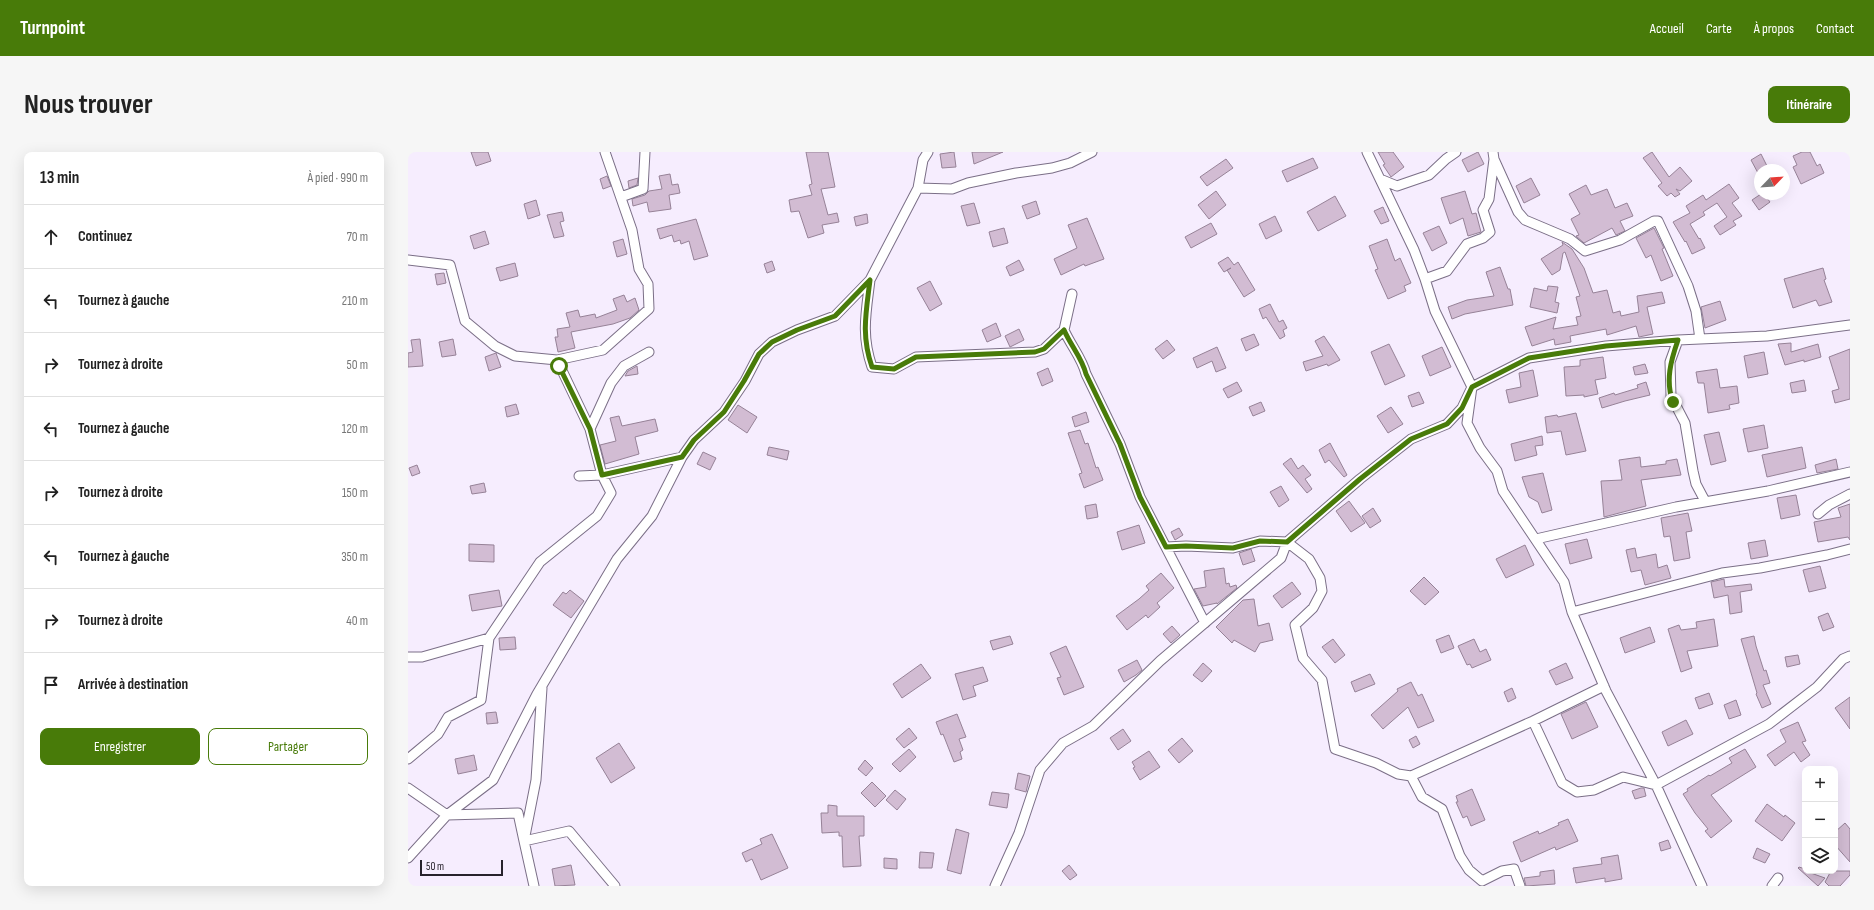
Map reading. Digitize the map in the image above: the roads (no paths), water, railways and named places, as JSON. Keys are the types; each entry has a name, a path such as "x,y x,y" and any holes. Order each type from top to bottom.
{"street":[{"path":"408,260 450,265 465,321 495,346 515,356 557,360 603,350 649,309 648,284 639,269 632,230 605,152"},
{"path":"621,197 643,190 646,152"},
{"path":"408,858 447,815 493,780 542,685 617,559 652,516 682,457 694,440 724,412 759,354 772,342 797,330 835,316 870,280 918,188 923,160 928,152"},
{"path":"918,188 952,189 968,183 1070,163 1092,152"},
{"path":"1367,152 1425,279 1435,311 1472,387 1467,423 1480,448 1497,471 1503,491 1564,582 1572,612 1604,686 1656,785 1702,886"},
{"path":"1380,179 1397,186 1429,175 1456,152"},
{"path":"1425,279 1447,271 1467,244 1483,238 1490,232 1483,210 1489,199 1496,154"},
{"path":"1496,154 1518,212 1521,216 1525,220 1570,239 1585,251 1620,240 1654,220 1658,221 1688,286 1696,311 1700,340"},
{"path":"870,280 865,322 866,348 872,367 894,369 916,357 1035,352 1044,349 1064,330"},
{"path":"1072,294 1064,330 1069,343 1083,364 1086,374 1120,444 1140,497 1205,623"},
{"path":"995,886 1019,833 1040,770 1063,743 1093,726 1160,662 1281,558 1287,542 1360,479 1411,439 1447,424 1462,408 1472,387 1529,358 1606,346 1678,340 1767,336 1850,325"},
{"path":"1678,340 1670,362 1671,396 1685,423 1696,484 1705,501"},
{"path":"590,429 611,383 624,366 649,352"},
{"path":"408,759 438,734 448,717 481,700 489,638 540,562 597,516 611,493 602,475 590,429 557,360"},
{"path":"579,476 602,475 682,457"},
{"path":"1536,539 1705,501 1768,492 1850,472"},
{"path":"1818,514 1829,505 1850,494"},
{"path":"1166,547 1186,546 1233,548 1260,541 1287,542 1309,559 1320,578 1322,591 1313,608 1295,625 1303,658 1322,680 1335,749 1376,763 1398,774 1411,776 1533,721 1604,686"},
{"path":"1572,612 1691,580 1827,555 1850,549"},
{"path":"408,657 422,657 489,638"},
{"path":"1533,721 1562,783 1577,792 1594,790 1623,777 1656,785 1769,724 1817,687 1843,659 1850,656"},
{"path":"524,841 536,780 542,685"},
{"path":"1411,776 1422,796 1442,809 1460,856 1469,870 1482,881 1502,871 1514,869 1520,886"},
{"path":"408,788 447,815 518,814 534,886"},
{"path":"524,841 569,831 615,886"},
{"path":"1772,886 1778,878"}]}
